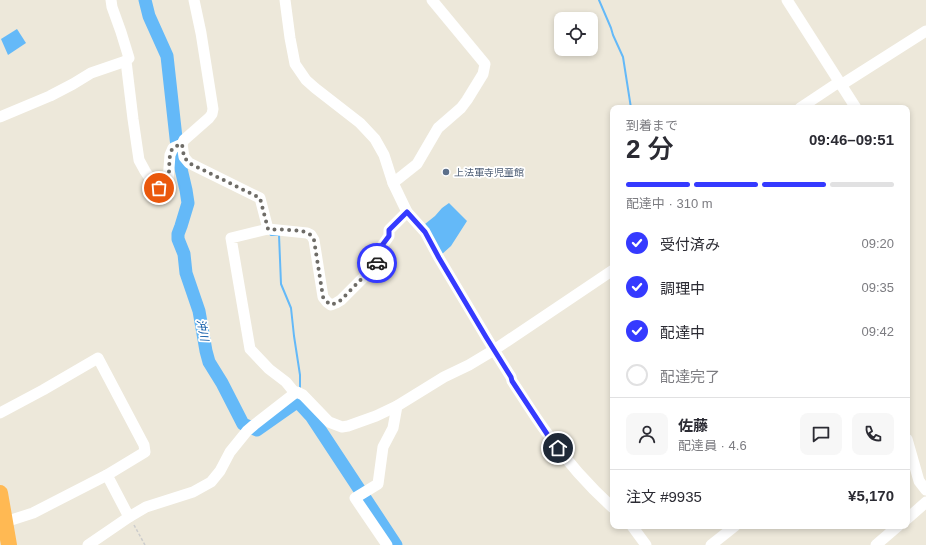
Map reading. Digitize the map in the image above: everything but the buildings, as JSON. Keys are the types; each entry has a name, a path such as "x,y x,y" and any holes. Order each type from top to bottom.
{"highway":[{"path":"0,493 9,545"}],"street":[{"path":"111,0 129,58 126,61 139,160 155,186 159,188 166,185 168,181 170,155 209,118 213,109 201,33 194,0"},
{"path":"286,0 290,38 295,64 306,80 360,123 375,139 384,155 393,183 407,212 425,232 512,381 549,437 575,469 610,505"},
{"path":"393,183 417,164 438,128 461,108 483,74 485,64 432,0"},
{"path":"787,0 854,105"},
{"path":"805,105 926,31"},
{"path":"0,117 50,96 91,73 126,61"},
{"path":"181,143 184,157 189,163 260,198 268,229"},
{"path":"407,212 389,230 389,236 380,248 380,261 341,300 331,305 323,297 314,240 311,235 298,231 268,229 231,238 250,348 269,369 286,382 295,393 297,392 303,395 329,422 342,427 376,416 397,406 444,377 469,365 494,350 610,272"},
{"path":"0,413 98,358 144,445 145,452 107,475 33,513 5,522"},
{"path":"88,545 146,507 193,492 211,482 220,471 230,452 251,428 295,393"},
{"path":"386,545 355,498 378,484 383,446 393,428 397,406"},
{"path":"910,450 919,481 926,490"},
{"path":"107,475 129,517"},
{"path":"910,515 926,502"},
{"path":"634,529 646,545"},
{"path":"712,545 731,529"},
{"path":"876,545 895,529"}],"path":[{"path":"129,517 145,545"}],"water":[{"path":"17,29 26,43 8,55 1,39"},
{"path":"449,203 467,221 451,246 441,255 425,224"}],"waterway":[{"name":"沖川","path":"145,0 149,16 167,56 178,156 188,203 178,234 178,239 184,254 186,273 199,311 209,362 222,383 243,424 257,430 294,404 299,403 311,416 396,545"},
{"path":"599,0 623,57 631,105"},
{"name":"沖川","path":"176,140 180,137"},
{"path":"270,234 279,235 281,284 291,308 300,375 300,388"}],"way so far":[{"path":"159,188 166,185 168,181 170,155 174,148 182,144 184,157 189,163 260,198 268,229 298,231 311,235 314,240 323,297 331,305 341,300 377,263"}],"place":[{"name":"上法軍寺児童館","path":"446,172"}],"route":[{"path":"377,263 380,261 380,248 389,236 389,230 407,212 425,232 512,381 558,448"}]}
